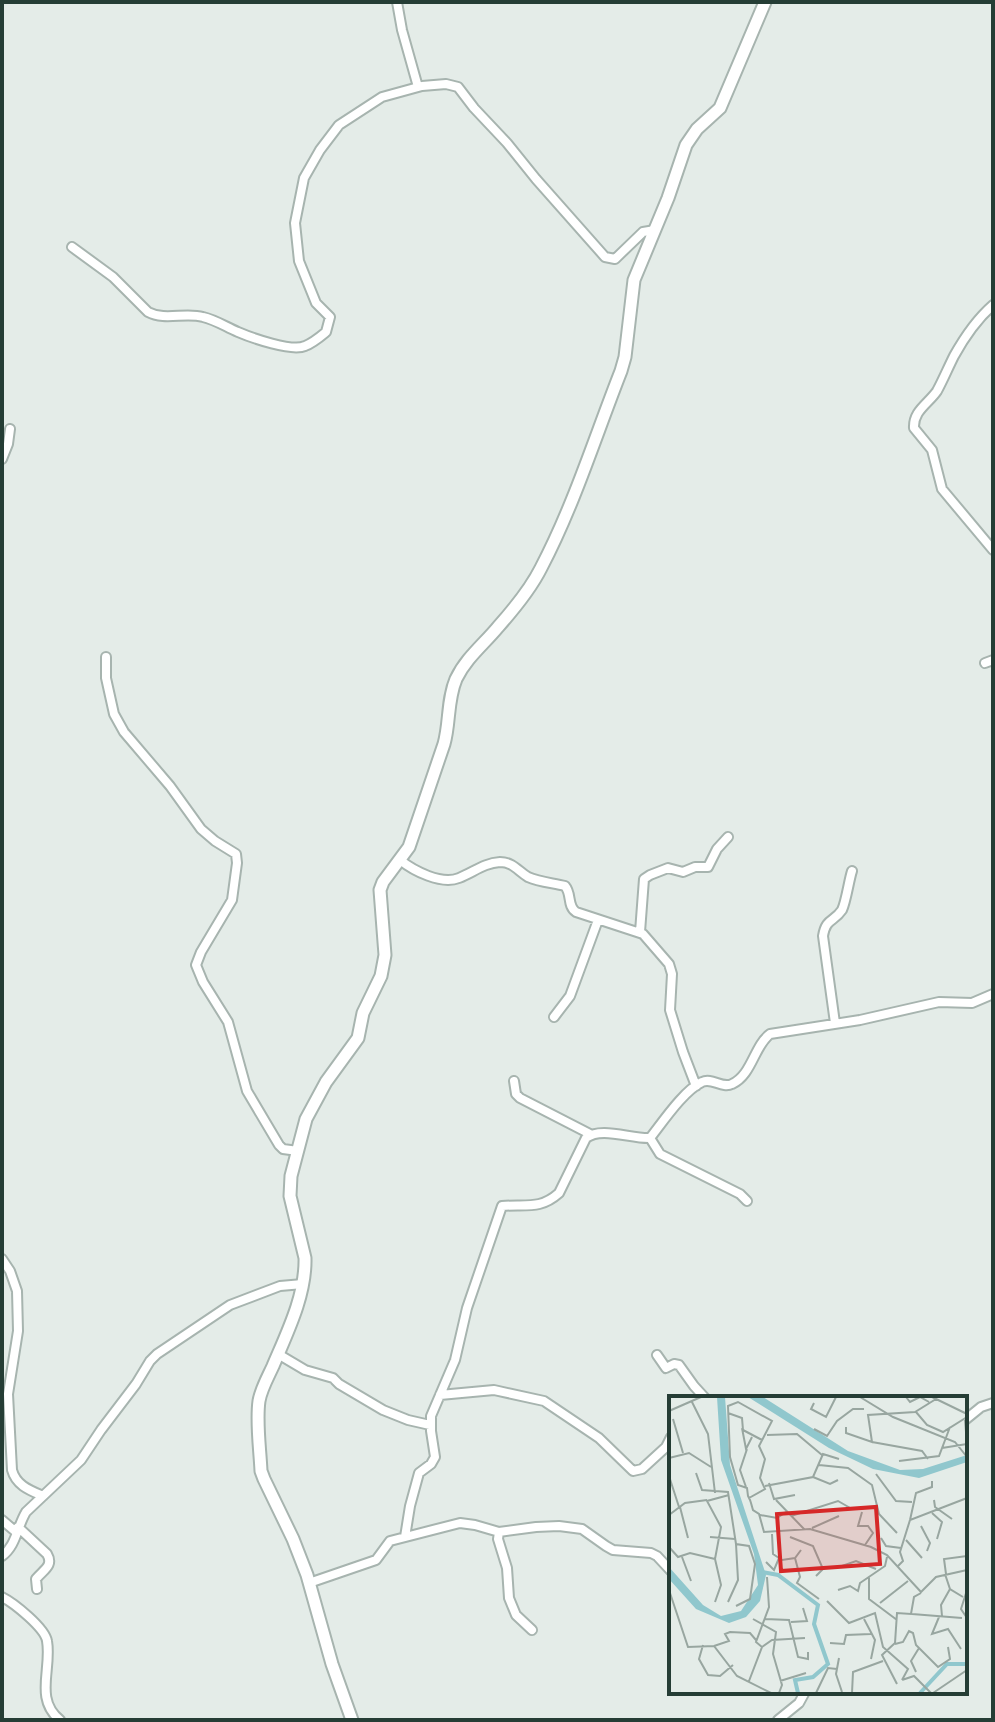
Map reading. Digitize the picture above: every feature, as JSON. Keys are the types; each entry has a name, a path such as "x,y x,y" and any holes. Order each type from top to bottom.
{"street":[{"path":"397,2 418,87"},
{"path":"352,1720 293,1539 261,1471 259,1403 303,1284 305,1258 290,1186 298,1151 306,1119 326,1082 358,1038 363,1013 381,976 385,933 380,890 409,847 448,732 449,704 455,682 472,655 534,582 554,542 579,485 621,371 634,280 686,145 697,129 720,108 765,2"},
{"path":"72,247 113,277 154,315 206,317 255,338 293,347 306,346 326,332 330,317 316,303 299,261 295,223 304,178 339,125 382,97 418,87 446,84 458,87 605,257 615,259 643,232 655,230"},
{"path":"993,305 956,352 936,391 916,414 913,424 932,450 942,489 993,550"},
{"path":"2,459 10,429"},
{"path":"106,657 106,678 114,714 124,732 170,786 201,829 236,854 232,900 201,952 197,969 228,1022 244,1082 254,1103 279,1145 283,1149 298,1151"},
{"path":"640,932 644,879 668,868 683,872 695,867 708,867 717,849 728,837"},
{"path":"400,860 417,870 447,880 484,865 511,864 526,876 565,886 573,910 640,932 671,967 670,1010 696,1086"},
{"path":"835,1023 823,936 827,923 841,912 852,871"},
{"path":"554,1017 570,996 598,920"},
{"path":"650,1138 671,1111 701,1082 727,1085 735,1082 770,1034 939,1002 972,1003 993,994"},
{"path":"514,1081 516,1094 520,1098 590,1134 650,1138"},
{"path":"405,1537 419,1473 435,1457 431,1416 455,1360 467,1308 500,1209 506,1205 534,1206 559,1193 590,1134"},
{"path":"650,1138 660,1154 740,1194 747,1201"},
{"path":"2,1259 17,1291 18,1331 8,1394 12,1470 19,1482 43,1496"},
{"path":"2,1556 12,1545 26,1512 81,1460 157,1354 230,1305 280,1286 303,1284"},
{"path":"278,1354 305,1370 333,1378 383,1410 430,1425"},
{"path":"657,1355 666,1368 679,1365 703,1396"},
{"path":"440,1395 494,1390 544,1401 599,1438 633,1471 642,1469 669,1441"},
{"path":"967,1418 981,1407 993,1403"},
{"path":"2,1520 50,1559 48,1567 36,1579 37,1589"},
{"path":"309,1583 376,1560 390,1541 460,1523 499,1532 559,1526 582,1529 609,1548 651,1553 669,1569"},
{"path":"499,1532 498,1544 507,1571 509,1598 516,1615 532,1630"},
{"path":"2,1597 46,1636 44,1686 51,1710 60,1720"},
{"path":"778,1720 799,1703 804,1694"}]}
